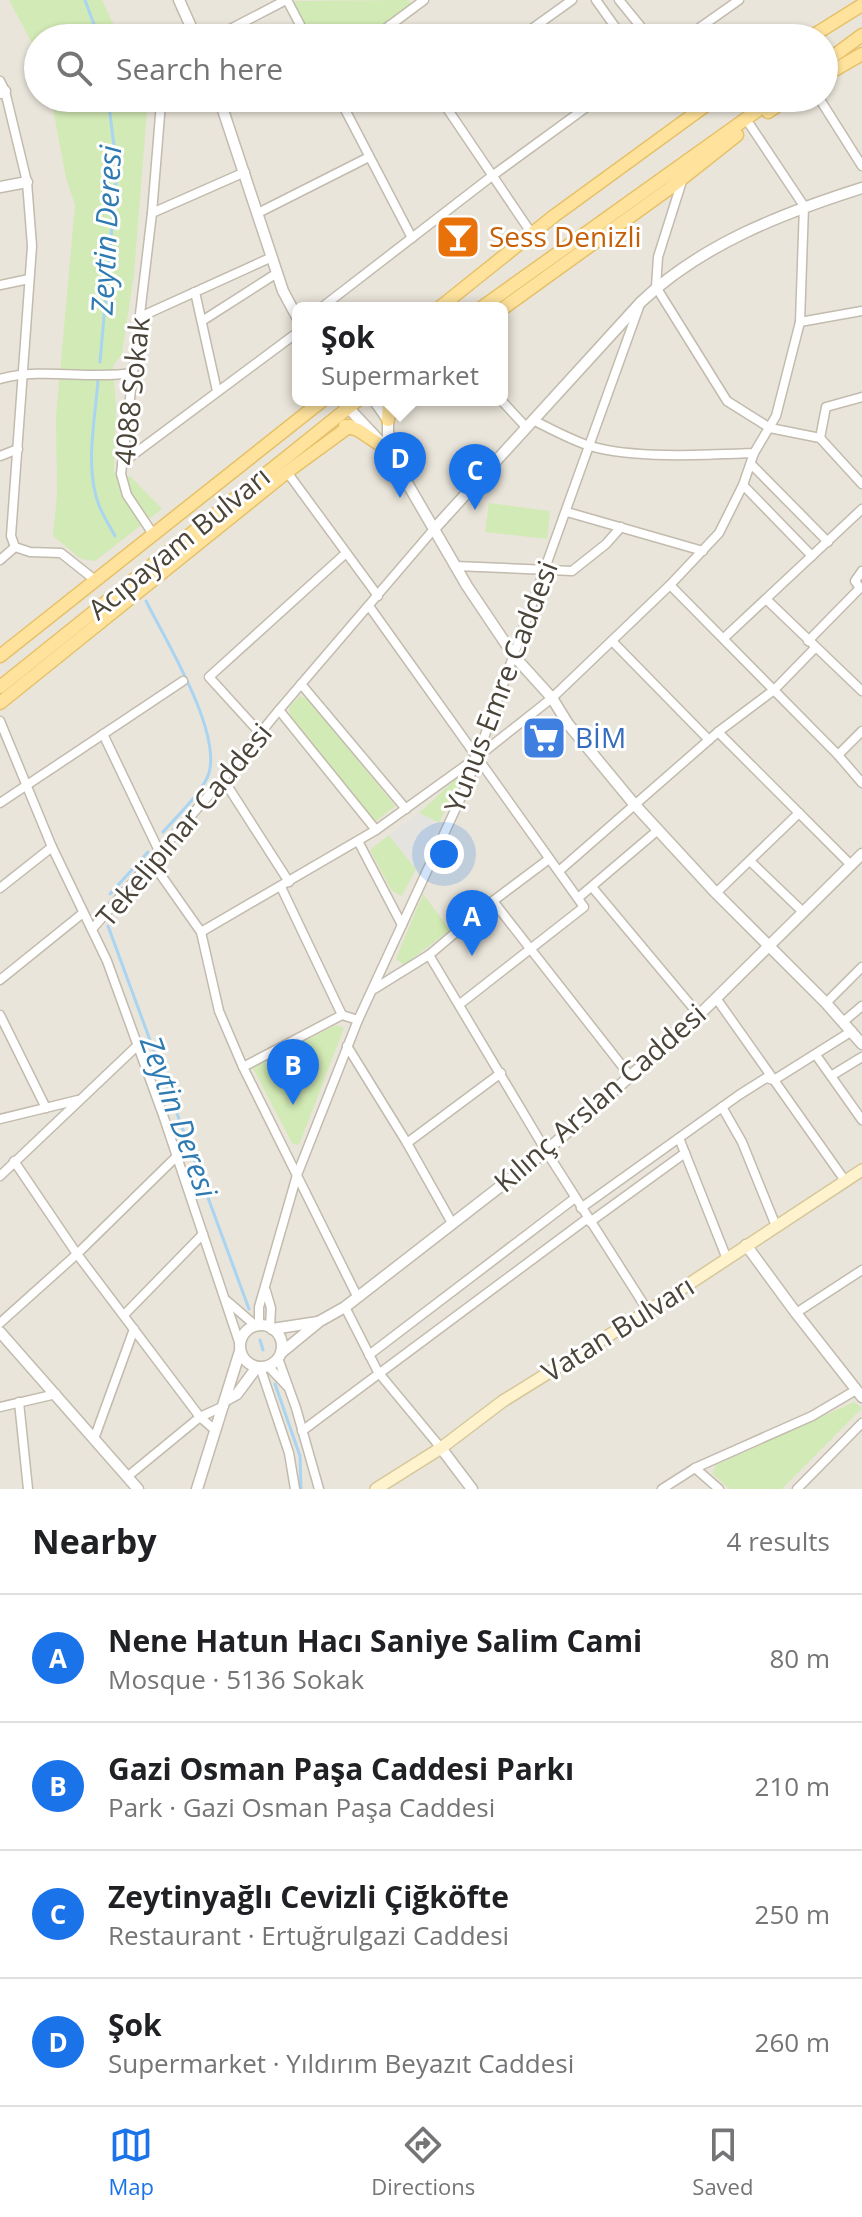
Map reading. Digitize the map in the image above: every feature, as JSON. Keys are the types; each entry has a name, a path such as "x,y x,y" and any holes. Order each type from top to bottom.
{"main road":[{"path":"831,24 862,5"},
{"path":"838,53 862,35"},
{"path":"838,68 862,54"},
{"path":"447,302 532,234 696,112"},
{"path":"489,302 755,112"},
{"path":"508,305 769,112"},
{"name":"Acıpayam Bulvarı","path":"0,656 307,406"},
{"name":"Acıpayam Bulvarı","path":"0,687 346,406"},
{"path":"388,420 389,406"},
{"path":"325,426 350,426 388,450"},
{"path":"0,703 287,472 350,426"},
{"name":"Vatan Bulvarı","path":"376,1489 441,1448 503,1401 648,1311 862,1170"}],"street":[{"path":"179,0 190,24"},
{"path":"240,24 287,0 300,24"},
{"path":"391,24 424,0"},
{"path":"539,24 572,0"},
{"path":"596,0 613,24"},
{"path":"619,0 639,24"},
{"path":"705,24 739,0"},
{"path":"2,88 27,182 32,246 11,536 15,547"},
{"name":"4088 Sokak","path":"153,534 127,495 121,474 152,213 160,112"},
{"path":"224,112 283,291 292,308"},
{"path":"348,112 412,238"},
{"path":"449,112 532,234"},
{"path":"329,302 580,112"},
{"path":"828,112 862,166"},
{"path":"201,932 376,830 476,758 552,698 670,585 719,533 752,465 754,453 776,416 800,322 804,206 750,125"},
{"path":"258,213 369,157"},
{"path":"152,213 245,172"},
{"path":"683,177 658,257 656,287 727,401 770,428 820,438 862,484"},
{"path":"0,187 27,182"},
{"path":"434,529 656,287 728,241 804,206 862,188"},
{"path":"140,317 272,257"},
{"path":"202,321 277,273"},
{"path":"0,285 29,279"},
{"path":"195,292 217,391"},
{"name":"Yunus Emre Caddesi","path":"264,1327 271,1308 266,1290 297,1175 358,1020 468,782 641,302"},
{"path":"800,322 862,311"},
{"path":"122,464 292,336"},
{"path":"0,379 23,372 114,376 133,373"},
{"path":"820,438 826,407 862,397"},
{"path":"351,406 388,450 455,566 514,656 552,698 568,724 634,804 862,1044"},
{"path":"378,406 388,420 388,450"},
{"path":"388,420 398,406"},
{"path":"508,406 529,423 616,452 754,453"},
{"path":"0,456 18,449"},
{"path":"752,465 828,542"},
{"path":"287,472 378,596"},
{"path":"743,485 812,556"},
{"path":"724,638 862,509"},
{"path":"567,512 703,551"},
{"path":"455,566 572,571 606,544 621,527"},
{"name":"Tekelipınar Caddesi","path":"240,1348 139,1044 93,928 434,529"},
{"path":"0,560 15,547"},
{"path":"15,547 30,552 61,553 95,580"},
{"path":"260,733 209,677 346,553"},
{"path":"559,871 718,732 774,690 861,589 855,581 862,571"},
{"path":"670,585 862,783"},
{"path":"767,600 861,690"},
{"path":"369,606 584,907 460,1004"},
{"path":"612,641 709,740"},
{"path":"0,803 183,681"},
{"path":"301,684 406,809"},
{"path":"279,710 376,830"},
{"path":"0,721 52,847 93,928"},
{"path":"838,755 862,731"},
{"path":"718,732 850,864"},
{"path":"103,734 159,851"},
{"path":"223,779 285,885 342,1015"},
{"path":"716,893 799,813"},
{"path":"578,898 658,830"},
{"path":"358,841 402,925"},
{"path":"0,888 52,847"},
{"name":"Kılınç Arslan Caddesi","path":"279,1355 546,1151 699,1015 862,854"},
{"path":"374,989 429,955 549,859"},
{"path":"151,861 201,932 219,1011 243,1067 357,1296"},
{"path":"750,861 803,912"},
{"path":"592,887 699,1015"},
{"path":"493,901 630,1076"},
{"path":"0,980 83,913"},
{"path":"429,955 581,1208 648,1311"},
{"path":"826,1003 862,967"},
{"path":"716,998 846,1182"},
{"path":"843,1022 862,1006"},
{"path":"0,1015 46,1108"},
{"path":"243,1067 342,1015 358,1020"},
{"path":"581,1208 766,1078 774,1080 852,1031"},
{"path":"0,1176 139,1044"},
{"path":"347,1046 452,1223"},
{"path":"816,1055 862,1120"},
{"path":"831,1076 862,1057"},
{"path":"407,1143 501,1073"},
{"path":"0,1119 79,1100"},
{"path":"722,1107 742,1142 776,1226"},
{"path":"679,1138 727,1259"},
{"path":"302,1431 378,1372 685,1153"},
{"path":"0,1323 77,1254 176,1157"},
{"path":"14,1161 77,1254 200,1417 215,1430"},
{"path":"369,1355 575,1198"},
{"path":"124,1315 203,1234"},
{"path":"662,1489 695,1468 859,1393 746,1245"},
{"path":"796,1313 862,1270"},
{"path":"226,1301 281,1342 279,1355 287,1386 319,1489"},
{"path":"345,1307 378,1372 472,1489"},
{"name":"Kılınç Arslan Caddesi","path":"264,1327 320,1321"},
{"path":"197,1489 247,1331 264,1327"},
{"path":"94,1439 134,1329"},
{"path":"0,1332 138,1489"},
{"path":"240,1348 245,1361 262,1367 287,1386"},
{"path":"127,1477 200,1417 237,1394 262,1367 279,1355"},
{"path":"262,1367 289,1453 295,1489"},
{"path":"0,1407 56,1394"},
{"path":"19,1402 28,1489"},
{"path":"797,1489 862,1423"},
{"path":"695,1468 719,1489"},
{"path":"671,1489 679,1478"}],"shaded area":[{"path":"0,0 862,0 862,1489 0,1489"},
{"path":"419,813 439,823 416,869 389,835"}],"green space":[{"path":"9,0 102,0 113,24 24,24 24,28"},
{"path":"408,0 412,4 386,24 303,24 290,1"},
{"path":"54,112 147,112 134,274 122,354 113,366 116,405 114,472 131,477 162,509 95,561 81,559 53,536 57,495 56,417 75,205 66,178"},
{"path":"489,503 550,511 547,539 485,532"},
{"path":"300,696 309,700 395,806 374,823 290,717 289,707"},
{"path":"461,778 439,823 419,813 456,779"},
{"path":"389,835 416,869 402,896 392,891 370,850"},
{"path":"423,894 450,930 404,965 396,959"},
{"path":"336,1025 344,1028 299,1145 292,1143 253,1068"},
{"path":"854,1402 862,1408 782,1489 729,1489 712,1473 716,1465"}],"waterway":[{"name":"Zeytin Deresi","path":"85,0 94,24"},
{"name":"Zeytin Deresi","path":"100,362 117,170 110,112"},
{"name":"Zeytin Deresi","path":"98,381 92,445 93,478 100,508 115,536"},
{"name":"Zeytin Deresi","path":"146,601 190,686 200,710 211,755 206,780 163,832"},
{"name":"Zeytin Deresi","path":"110,894 148,852"},
{"name":"Zeytin Deresi","path":"108,926 249,1309"},
{"name":"Zeytin Deresi","path":"260,1340 263,1350"},
{"name":"Zeytin Deresi","path":"275,1384 300,1456 301,1489"}],"place":[{"name":"Sess Denizli","path":"458,237"},
{"name":"Şok","path":"400,498"},
{"name":"Zeytinyağlı Cevizli Çiğköfte","path":"475,510"},
{"name":"BİM","path":"544,738"},
{"name":"Nene Hatun Hacı Saniye Salim Cami","path":"472,956"},
{"name":"Gazi Osman Paşa Caddesi Parkı","path":"293,1105"}]}
